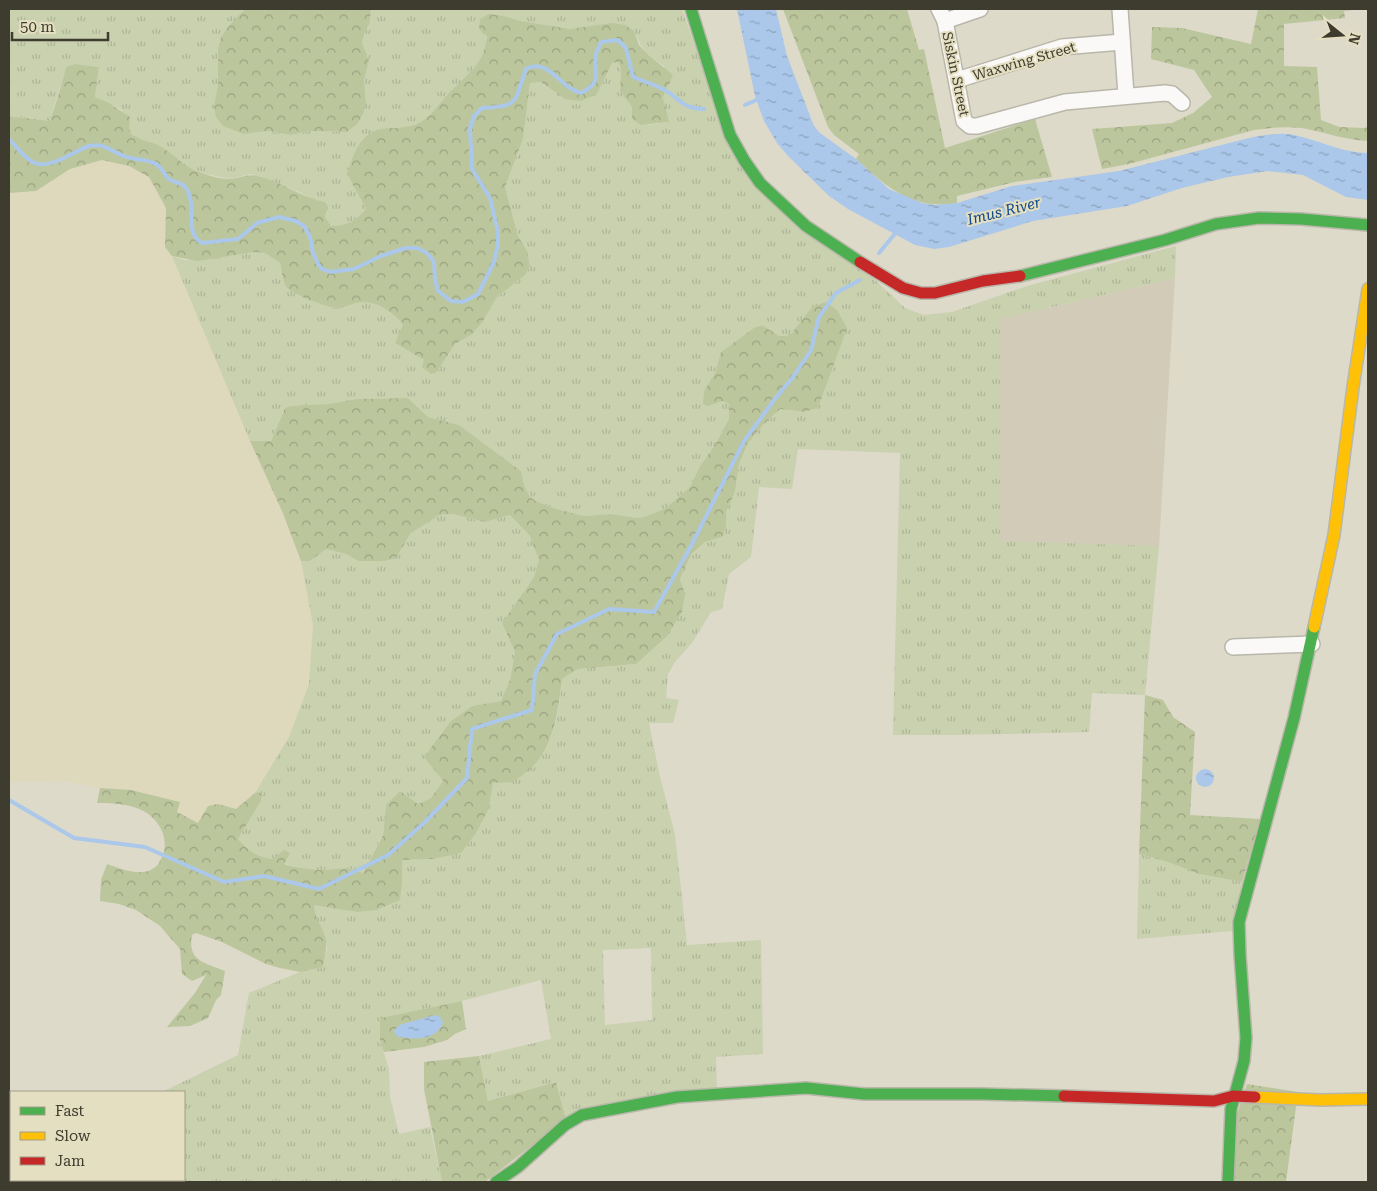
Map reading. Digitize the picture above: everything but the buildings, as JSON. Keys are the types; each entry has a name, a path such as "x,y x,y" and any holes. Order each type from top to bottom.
{"street":[{"path":"691,9 730,135 760,183 806,226 871,270 903,288 921,293 936,293 983,281 1016,277 1165,240 1216,224 1259,218 1302,219 1368,225"},
{"path":"942,15 980,9"},
{"path":"1120,9 1126,95 1165,92 1172,94 1182,103"},
{"name":"Siskin Street","path":"942,15 964,121 970,126 977,126 1065,102 1126,95"},
{"name":"Waxwing Street","path":"957,80 1062,47 1122,42"},
{"path":"1228,1182 1230,1116 1233,1096 1241,1077 1245,1057 1245,1006 1238,941 1239,922 1263,837 1312,644 1334,535 1368,289"},
{"path":"1233,647 1312,644"},
{"path":"496,1182 518,1167 565,1125 582,1115 677,1097 806,1088 864,1094 981,1094 1214,1101 1233,1096 1368,1100"}],"shaded area":[{"path":"102,160 129,166 149,177 166,208 165,247 172,256 282,511 301,561 313,625 309,684 289,737 255,793 247,801 236,809 218,804 198,823 177,812 180,802 131,790 100,788 63,781 9,782 9,193 36,191 70,169"},
{"path":"1175,278 1159,546 1000,542 1000,319"}],"green space":[{"path":"9,9 245,9 221,37 218,48 218,84 214,106 244,134 267,131 291,135 311,131 347,132 366,103 364,80 369,61 362,44 370,22 371,9 682,9 733,154 905,308 924,315 952,312 1027,286 1176,246 1175,278 1000,319 1000,541 1159,546 1145,695 1092,693 1089,732 893,735 900,453 798,449 792,489 759,487 751,557 729,574 722,609 711,612 692,643 675,662 668,674 666,698 679,700 673,723 649,723 660,777 675,834 687,945 761,940 763,1054 716,1057 717,1091 566,1119 556,1082 488,1101 479,1056 551,1039 541,980 462,1001 381,1018 380,1040 389,1069 390,1097 399,1134 430,1127 442,1182 34,1182 185,1181 185,1091 164,1091 238,1055 249,993 300,972 323,967 327,948 324,933 315,918 314,904 357,912 402,883 401,860 432,859 489,808 493,782 525,767 540,757 550,740 553,730 562,679 578,669 636,664 685,594 680,579 691,556 705,542 722,537 726,528 726,512 735,492 739,464 748,443 780,409 804,412 818,408 827,383 812,307 790,335 779,336 761,325 755,327 721,352 715,373 704,391 710,406 723,401 729,404 729,419 715,445 700,466 690,487 665,510 638,518 611,514 583,516 536,501 530,497 524,485 521,471 459,425 428,417 408,398 356,399 285,408 271,441 250,441 172,256 185,260 254,252 265,253 280,263 283,280 288,289 301,296 337,308 363,302 376,304 388,311 403,324 395,343 424,360 436,373 455,344 471,335 482,323 497,297 524,276 527,251 518,236 505,187 523,139 530,83 541,82 565,99 597,94 612,63 618,62 621,68 620,91 632,107 632,119 641,124 668,122 663,97 664,66 639,43 634,31 590,27 570,29 521,21 504,16 487,35 486,46 480,60 466,78 432,113 418,124 406,128 394,127 347,174 366,209 350,222 337,226 331,226 325,217 328,207 325,202 314,200 259,176 250,174 230,179 206,174 191,168 161,147 137,138 129,132 122,110 95,97 99,67 75,64 66,67 50,121 9,116","holes":["651,948 652,1020 605,1025 603,950"]},
{"path":"245,9 371,9 370,22 362,43 369,61 364,80 366,103 363,114 357,124 347,132 311,131 291,135 267,131 244,134 223,126 216,117 214,106 218,84 218,48 221,37"},
{"path":"783,9 907,9 919,50 924,49 945,148 1035,119 1052,177 1015,182 957,196 957,203 945,204 911,199 891,188 856,159 859,154 834,135 828,127"},
{"path":"1258,9 1364,9 1344,11 1345,18 1284,24 1284,66 1317,67 1321,120 1339,127 1368,127 1368,141 1343,138 1302,128 1284,127 1254,130 1129,164 1102,169 1092,129 1172,123 1193,113 1212,97 1194,70 1151,59 1152,27 1182,28 1251,44"},
{"path":"489,14 570,29 612,23 625,25 634,31 639,45 673,75 663,97 669,122 641,125 632,119 632,107 620,91 621,68 618,62 612,63 597,94 581,101 565,99 541,82 530,83 523,139 505,187 518,236 527,251 530,267 524,276 497,297 482,323 471,335 455,344 436,373 431,374 422,367 424,360 395,343 403,324 388,311 376,304 363,302 337,308 301,296 288,289 283,280 280,263 265,253 254,252 197,261 172,256 165,247 166,208 149,177 129,166 102,160 70,169 36,191 9,193 9,116 50,121 66,67 75,64 99,67 95,97 109,103 130,117 129,132 136,137 160,146 187,166 204,174 228,179 250,175 258,176 325,202 328,207 325,217 331,226 346,224 358,217 366,209 347,174 361,142 369,134 379,129 411,126 431,114 479,61 487,36 479,29 480,19"},
{"path":"826,302 837,310 847,328 818,408 804,412 780,409 748,443 739,464 735,492 726,512 726,528 722,537 705,542 691,555 680,579 685,594 682,612 667,636 636,664 578,669 562,679 559,705 553,730 548,743 535,764 514,781 493,783 489,808 476,833 461,853 432,859 402,860 400,900 376,910 357,912 314,905 316,916 326,940 323,967 300,972 280,968 266,964 222,942 196,933 192,935 192,951 195,956 205,963 225,971 221,995 216,1000 208,1018 190,1026 167,1027 195,993 206,975 192,981 182,974 180,949 160,926 136,910 119,904 100,901 101,880 107,864 133,872 148,871 159,863 165,845 161,829 156,821 142,810 125,805 97,803 100,788 131,790 180,802 177,812 198,823 208,806 218,804 236,809 255,793 261,793 261,801 238,839 245,847 262,857 273,859 284,850 290,853 284,864 294,867 320,870 348,868 363,873 383,835 386,805 400,791 418,804 431,798 443,781 424,757 451,721 472,706 501,701 510,680 515,652 502,623 534,577 539,560 530,536 510,515 485,522 452,514 439,515 410,534 397,557 385,561 358,561 346,554 326,549 310,561 301,561 282,511 250,441 271,441 285,408 292,406 328,404 356,399 408,398 428,417 459,425 521,471 524,485 530,497 536,501 583,516 611,514 638,518 644,517 665,509 690,487 700,466 715,445 729,419 729,404 723,401 709,406 703,404 704,391 715,373 721,352 755,327 762,325 779,336 786,336 792,333 812,307"},
{"path":"452,514 485,522 510,515 530,536 540,560 534,577 502,623 515,652 510,680 501,701 472,706 451,721 425,757 443,781 431,798 418,804 386,805 383,834 363,873 348,868 320,870 294,867 273,859 262,859 244,847 238,839 261,801 261,794 255,793 289,737 309,684 313,625 301,561 310,561 326,549 346,554 358,561 397,557 410,534 439,515"},
{"path":"1145,695 1163,700 1173,717 1195,732 1190,815 1260,819 1242,882 1199,874 1165,861 1139,854"},
{"path":"1139,854 1165,861 1199,874 1242,882 1233,931 1137,939"},
{"path":"462,1001 466,1029 447,1040 424,1047 384,1052 380,1040 380,1018"},
{"path":"479,1056 488,1101 556,1082 566,1119 485,1182 442,1182 424,1089 424,1062"},
{"path":"1247,1084 1298,1092 1286,1182 1231,1182 1236,1118"}],"water":[{"name":"Imus River","path":"737,9 776,9 787,56 814,126 820,133 856,159 889,189 922,203 935,205 957,203 1012,186 1119,171 1249,138 1278,134 1298,136 1348,151 1368,153 1368,200 1346,197 1303,175 1268,171 1228,177 1182,188 1127,206 1033,221 949,247 934,249 915,245 848,209 829,196 777,143 764,121 755,96"},
{"path":"1205,769 1211,772 1214,778 1211,784 1205,787 1199,784 1196,778 1199,772"},
{"path":"435,1015 440,1017 443,1023 435,1033 423,1038 396,1036 394,1031 399,1025"}],"waterway":[{"path":"9,139 34,163 48,164 86,147 95,145 128,157 156,164 169,179 186,188 191,202 193,233 202,243 238,239 257,223 279,217 296,221 305,227 318,264 322,269 330,272 354,269 381,256 406,248 417,248 427,253 434,262 438,291 451,301 463,302 478,294 494,262 498,244 498,232 490,198 472,169 470,128 474,116 482,108 503,106 514,100 526,69 539,66 545,68 570,88 581,93 593,85 595,81 596,54 601,42 618,40 626,48 633,77 669,92 685,105 704,109"},
{"path":"745,105 761,98"},
{"path":"879,253 898,230"},
{"path":"9,800 74,838 145,847 224,882 264,876 319,889 388,855 425,822 467,778 472,729 532,710 535,674 557,634 609,609 654,612 692,544 744,441 793,377 811,350 819,317 836,293 860,280"}],"traffic: fast":[{"path":"691,9 730,135 744,160 760,183 806,226 860,262"},
{"path":"1020,276 1165,240 1216,224 1259,218 1301,219 1368,225"},
{"path":"1228,1182 1231,1109 1244,1061 1246,1038 1239,922 1294,718 1314,627"},
{"path":"496,1182 518,1167 565,1125 582,1115 677,1097 806,1088 864,1094 1064,1096"}],"traffic: slow":[{"path":"1314,627 1334,535 1368,289"},
{"path":"1255,1097 1321,1100 1368,1099"}],"traffic: jam":[{"path":"860,262 903,288 921,293 935,293 983,281 1020,276"},
{"path":"1064,1096 1214,1101 1233,1096 1255,1097"}]}
